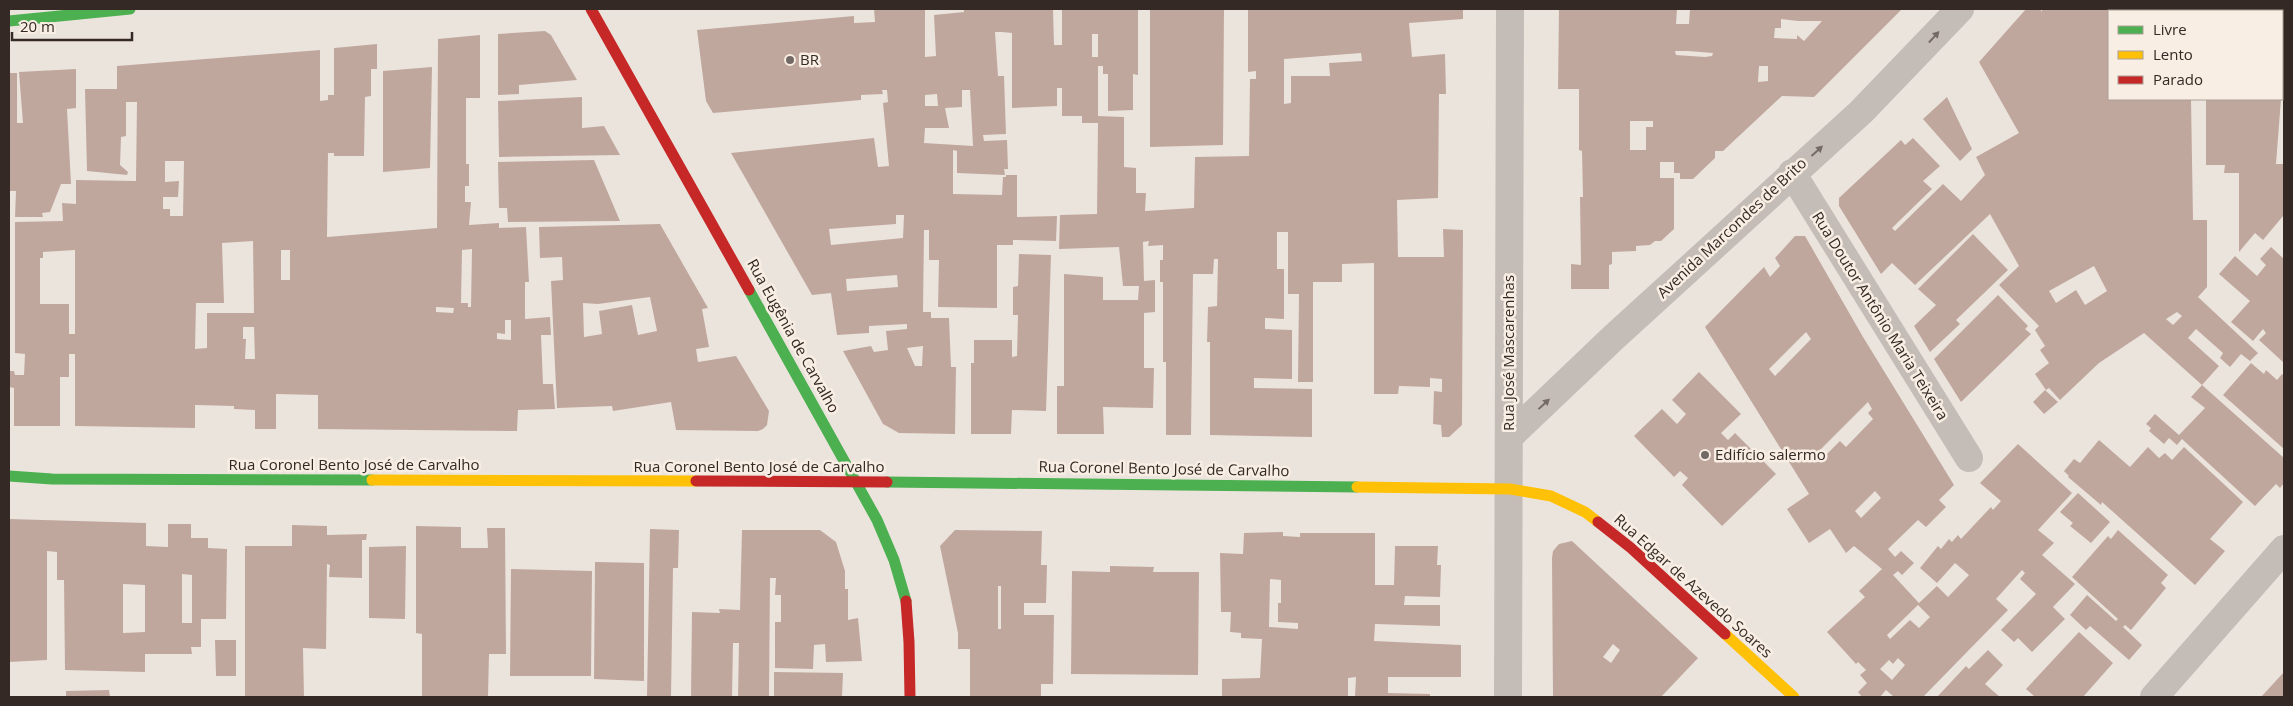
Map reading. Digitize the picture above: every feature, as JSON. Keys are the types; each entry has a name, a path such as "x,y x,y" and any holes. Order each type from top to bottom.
{"street":[{"path":"9,21 130,9"},
{"name":"Rua Eugênia de Carvalho","path":"591,9 857,482 886,540 903,587 910,636 910,697"},
{"name":"Rua José Mascarenhas","path":"1508,697 1510,9"},
{"name":"Avenida Marcondes de Brito","path":"1509,437 1861,112 1955,11"},
{"name":"Rua Doutor Antônio Maria Teixeira","path":"1792,174 1968,458"},
{"name":"Rua Coronel Bento José de Carvalho","path":"9,476 267,480 857,482 1510,490"},
{"name":"Rua Edgar de Azevedo Soares","path":"1510,490 1551,496 1585,512 1639,554 1794,697"},
{"path":"2154,697 2284,550"}],"building":[{"path":"874,9 925,9 925,57 936,56 934,15 964,12 964,9 1053,9 1054,45 1062,45 1062,9 1138,9 1138,75 1133,74 1133,110 1108,111 1108,74 1103,74 1103,66 1098,66 1098,116 1124,117 1124,167 1136,168 1136,193 1146,193 1145,211 1194,208 1195,157 1249,156 1250,79 1256,79 1256,71 1248,72 1248,9 1463,9 1463,19 1409,23 1412,57 1445,54 1446,94 1439,94 1438,198 1397,200 1398,257 1444,257 1443,229 1463,230 1462,425 1449,437 1442,437 1441,425 1433,424 1434,391 1442,392 1442,379 1430,378 1430,387 1399,386 1398,394 1374,394 1374,263 1342,264 1342,282 1313,282 1313,382 1298,382 1299,294 1288,294 1288,232 1277,232 1277,269 1284,269 1284,319 1265,318 1265,329 1292,330 1292,379 1254,378 1254,388 1312,389 1312,437 1210,435 1210,342 1207,342 1208,307 1217,306 1218,259 1214,259 1213,274 1193,274 1191,435 1166,435 1166,362 1163,362 1163,282 1160,282 1160,260 1163,260 1163,245 1148,246 1149,241 1143,242 1144,281 1155,280 1155,312 1144,313 1144,368 1154,368 1153,408 1103,407 1104,434 1057,434 1057,386 1064,386 1064,274 1103,277 1103,300 1138,300 1139,286 1123,286 1119,247 1059,249 1060,215 1097,214 1098,123 1082,123 1082,116 1062,116 1062,88 1057,88 1057,106 1012,108 1012,33 1002,32 995,32 998,76 1004,76 1006,134 983,135 984,141 1007,140 1008,169 1004,169 1005,175 957,173 957,151 953,150 953,194 1002,195 1003,177 1006,177 1006,175 1017,175 1017,217 1057,216 1056,241 1013,240 1013,245 997,245 997,308 938,307 939,260 929,260 929,230 924,230 923,312 931,312 931,318 949,318 951,367 956,367 955,434 899,433 883,424 843,351 871,346 874,352 888,350 886,331 907,329 907,324 869,326 869,333 837,335 831,293 812,295 731,153 874,138 878,167 889,166 883,103 888,102 887,90 882,90 883,94 861,95 861,100 713,113 706,101 697,30 854,16 854,23 875,22","holes":["1092,34 1098,34 1098,57 1092,57","1361,53 1362,61 1329,63 1330,76 1291,76 1291,103 1284,104 1284,59","962,90 970,90 973,146 924,143 925,128 949,128 945,108 962,107","937,94 938,106 925,106 925,95","896,215 904,215 903,238 831,245 829,229 896,224","897,275 898,287 847,291 846,279","923,346 922,366 915,366 907,348"]},
{"path":"1150,9 1224,9 1223,145 1150,147"},
{"path":"1559,9 1677,9 1676,24 1689,24 1690,9 1902,9 1814,97 1782,96 1723,151 1715,151 1715,158 1693,179 1680,179 1680,173 1674,173 1674,162 1660,162 1660,178 1674,178 1674,229 1661,241 1655,241 1650,245 1636,246 1636,251 1612,252 1612,264 1609,265 1609,289 1571,289 1571,264 1581,265 1580,197 1583,197 1582,151 1579,150 1579,89 1558,89","holes":["1781,19 1822,21 1804,41 1797,35 1797,39 1774,38 1775,28 1781,28","1675,51 1713,53 1712,56 1705,57 1676,55","1759,66 1768,66 1768,81 1758,82","1630,121 1653,121 1653,127 1646,127 1646,150 1630,150"]},
{"path":"2026,9 2041,9 2041,12 2043,9 2190,9 2108,10 2108,100 2191,100 2193,220 2207,220 2207,287 2198,297 2258,353 2250,361 2241,354 2230,367 2220,358 2223,353 2196,329 2188,338 2219,366 2202,385 2144,333 2099,363 2060,400 2049,388 2046,390 2035,374 2049,363 2040,350 2045,346 2035,330 2039,326 1999,285 2019,266 1990,214 1915,285 1892,263 1881,274 1839,206 1839,198 1901,140 1905,145 1913,138 1940,166 1923,181 1932,189 1892,228 1895,231 1943,184 1961,201 1985,175 1976,157 2019,133 1979,62","holes":["2094,266 2107,291 2085,305 2076,290 2056,303 2049,291","2177,312 2182,316 2173,325 2166,319"]},
{"path":"2205,9 2280,9 2280,10"},
{"path":"545,31 551,35 577,80 519,85 519,94 498,95 498,34"},
{"path":"480,35 480,98 466,98 466,164 469,164 469,186 465,186 465,202 471,202 469,225 499,223 499,228 526,227 529,282 525,282 525,319 550,317 551,335 541,335 543,384 553,384 555,409 518,410 517,431 318,429 318,395 276,394 276,429 255,429 255,410 234,409 234,406 195,405 195,428 75,426 75,354 69,354 69,377 60,377 60,426 14,426 14,388 9,387 9,371 14,371 15,375 24,375 25,354 15,353 15,222 63,221 62,203 76,204 76,180 136,181 137,102 126,102 126,136 121,137 120,165 128,172 127,175 87,171 85,89 117,89 117,66 320,50 320,101 328,100 328,95 334,95 334,48 377,44 377,69 371,69 371,96 365,97 364,156 334,156 334,153 328,153 327,237 437,228 438,39","holes":["165,161 184,161 183,216 170,216 170,209 163,209 163,197 178,197 179,181 165,182","253,241 254,313 207,313 207,348 195,349 196,303 224,303 222,243","472,249 471,307 468,307 468,303 461,303 462,250","75,250 75,334 69,334 69,304 40,304 40,258 43,258 43,252","281,250 290,250 290,280 281,280","436,307 454,308 453,313 436,312","505,320 511,320 511,340 497,339 497,333 505,334","243,327 254,327 255,359 245,359 246,339 243,339"]},
{"path":"432,67 430,168 383,172 383,71"},
{"path":"76,69 76,108 67,109 71,184 61,184 50,212 42,213 43,217 15,217 16,191 9,191 9,73 17,73 17,123 23,123 19,72"},
{"path":"582,97 582,128 604,126 620,155 499,157 498,101"},
{"path":"1947,97 1972,149 1960,161 1923,119"},
{"path":"2206,100 2281,100 2276,164 2284,164 2284,218 2283,216 2263,240 2255,233 2239,252 2239,173 2224,173 2225,165 2206,165"},
{"path":"594,160 620,221 508,222 507,208 499,208 498,162"},
{"path":"660,224 708,308 702,309 709,347 696,349 698,362 736,356 769,411 767,425 758,431 676,430 671,402 613,411 612,406 557,408 551,281 563,280 562,257 540,258 539,227","holes":["650,297 657,331 638,335 632,305 599,311 602,334 584,337 583,303 598,304"]},
{"path":"1973,234 2008,270 1956,320 1960,324 1930,352 1914,326 1936,305 1918,289"},
{"path":"1795,236 1805,236 1863,337 1954,485 1939,500 1946,507 1926,527 1918,520 1888,549 1895,557 1901,551 1914,563 1902,575 1898,571 1893,575 1919,603 1937,586 1948,597 1969,575 1955,563 1937,583 1920,568 1938,546 1941,549 1949,539 1952,542 1958,535 1961,539 1991,507 1993,510 2001,501 1980,483 2018,444 2072,493 2038,530 2054,543 2042,555 2075,584 2053,607 2065,619 2032,652 2018,638 2014,642 2001,630 2036,594 2020,579 2025,573 2022,570 1996,599 2008,610 1923,697 1894,697 1886,690 1880,697 1862,697 1858,692 1867,683 1860,675 1866,670 1858,662 1856,664 1827,632 1865,597 1859,591 1882,569 1854,546 1846,553 1830,529 1809,543 1787,509 1809,494 1705,327 1764,267 1770,277 1780,266 1775,258","holes":["1806,332 1811,339 1775,376 1769,369","1868,402 1872,409 1868,413 1873,419 1846,447 1840,441 1823,458 1818,452","1875,491 1881,498 1861,518 1855,511","1918,605 1930,617 1919,628 1910,620 1890,639 1887,635","1898,658 1905,665 1892,680 1880,669 1889,660 1893,664"]},
{"path":"2271,247 2284,259 2284,363 2259,340 2266,333 2263,329 2253,341 2231,322 2250,301 2219,274 2235,256 2257,276 2266,265 2260,259"},
{"path":"1019,254 1051,255 1046,411 1012,410 1011,434 971,434 971,363 974,363 974,340 1012,340 1012,357 1017,356 1018,315 1013,315 1013,287 1018,286"},
{"path":"1998,295 2028,326 2025,329 2031,334 1961,402 1934,359"},
{"path":"2251,363 2264,374 2266,370 2277,380 2282,374 2284,376 2284,449 2223,395"},
{"name":"Edifício salermo","path":"1699,372 1741,414 1721,433 1728,440 1735,433 1776,474 1722,526 1682,485 1688,478 1680,471 1674,477 1634,436 1662,409 1677,424 1686,414 1672,400"},
{"path":"2202,385 2284,458 2284,483 2280,488 2276,484 2255,506 2182,439 2177,445 2169,438 2164,444 2149,431 2151,428 2146,424 2155,414 2179,435 2205,408 2191,397"},
{"path":"2045,390 2058,402 2044,414 2033,402"},
{"path":"2099,440 2130,467 2148,447 2159,458 2165,453 2172,460 2184,447 2243,502 2210,539 2225,551 2195,585 2102,502 2101,505 2068,477 2064,471 2074,459 2080,463"},
{"path":"2078,493 2110,522 2091,543 2070,526 2073,523 2060,512"},
{"path":"9,519 146,523 146,546 168,547 168,524 191,524 191,538 208,538 208,548 227,549 226,619 201,619 201,647 191,647 192,654 145,654 145,672 65,670 64,580 57,580 57,552 47,551 47,660 9,662","holes":["182,574 192,575 192,623 182,623","123,584 145,585 145,632 123,633"]},
{"path":"292,525 327,526 327,535 367,534 366,540 362,540 362,578 329,577 330,565 327,564 326,649 303,648 304,697 245,697 245,546 292,546"},
{"path":"416,526 461,527 461,548 488,548 487,528 505,528 506,654 489,654 488,697 422,697 422,634 416,633"},
{"path":"650,529 679,530 678,568 673,568 671,697 647,697"},
{"path":"742,530 820,530 836,542 845,571 845,589 848,589 848,620 858,618 862,661 826,662 825,644 814,645 813,669 775,668 775,622 781,622 781,595 775,595 776,578 770,578 769,697 738,697 739,643 733,643 732,697 691,697 692,612 720,613 719,609 740,610"},
{"path":"955,530 1042,531 1041,565 1047,565 1046,603 1024,603 1024,615 1054,615 1053,684 1041,684 1041,697 970,697 970,649 958,649 958,633 940,546","holes":["998,586 1001,586 1001,629 998,629"]},
{"path":"2118,530 2168,575 2161,583 2166,588 2131,630 2125,625 2123,627 2142,645 2129,660 2090,626 2086,630 2070,615 2087,595 2116,621 2118,619 2072,577 2108,536 2111,539"},
{"path":"1283,532 1283,536 1300,537 1300,533 1375,533 1375,585 1394,585 1395,546 1438,546 1437,565 1441,565 1440,597 1405,596 1404,605 1440,605 1440,626 1375,624 1374,641 1461,645 1461,677 1388,677 1388,693 1430,694 1430,697 1355,697 1356,677 1348,678 1348,697 1222,697 1222,679 1260,678 1262,639 1241,638 1241,633 1230,632 1231,612 1221,612 1220,553 1243,554 1244,533","holes":["1270,579 1281,580 1281,603 1278,603 1278,622 1298,623 1298,629 1269,627"]},
{"path":"1572,541 1698,658 1661,697 1553,697 1552,558 1553,551 1559,544","holes":["1613,644 1620,650 1611,663 1603,657"]},
{"path":"406,546 405,619 369,618 369,547"},
{"path":"595,562 644,563 644,681 594,679"},
{"path":"1110,566 1154,567 1153,572 1199,572 1198,675 1071,674 1072,571 1110,572"},
{"path":"511,569 592,571 591,676 510,676"},
{"path":"2079,632 2113,663 2083,697 2035,697 2026,689"},
{"path":"215,640 236,640 236,676 216,676"},
{"path":"1988,650 2003,665 1985,684 2000,697 1937,697 1966,666 1969,669"},
{"path":"774,672 843,673 842,697 774,697"},
{"path":"2284,672 2284,697 2261,697"},
{"path":"109,690 110,697 66,697 66,691"}],"traffic: fast":[{"path":"9,21 130,9"},
{"path":"749,290 877,520 894,560 906,601"},
{"path":"9,476 52,479 372,480"},
{"path":"887,482 1357,487"}],"traffic: slow":[{"path":"372,480 696,481"},
{"path":"1357,487 1510,489 1551,496 1585,512 1598,522"},
{"path":"1725,634 1794,697"}],"traffic: jam":[{"path":"591,9 749,290"},
{"path":"696,481 887,482"},
{"path":"1598,522 1631,548 1725,634"},
{"path":"906,601 910,697"}],"place":[{"name":"BR","path":"790,60"},
{"name":"Edifício salermo","path":"1705,455"}]}
